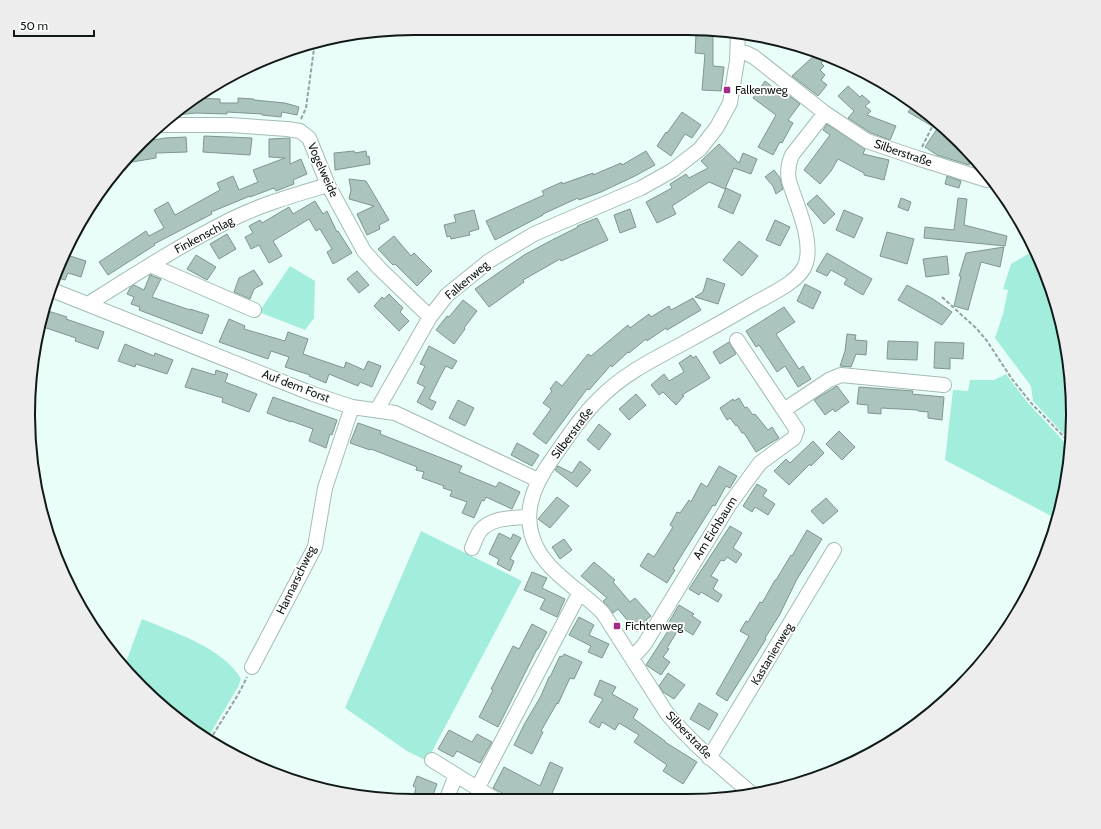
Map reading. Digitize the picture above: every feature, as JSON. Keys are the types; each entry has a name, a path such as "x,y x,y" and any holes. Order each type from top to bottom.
{"street":[{"path":"738,38 738,53"},
{"name":"Silberstraße","path":"738,53 754,57 825,113 867,141 985,179"},
{"name":"Falkenweg","path":"377,410 430,317 447,295 489,261 534,234 641,188 673,170 700,149 718,127 730,103 738,53"},
{"name":"Silberstraße","path":"746,789 709,758 687,737 666,712 603,613 554,570 538,551 533,539 528,517 529,506 538,480 561,446 598,399 626,376 781,289 800,273 806,264 807,244 789,181 787,172 788,163 792,155 825,113"},
{"path":"169,125 230,125 295,130"},
{"name":"Vogelweide","path":"295,130 300,131 309,138 328,185 364,250 379,268 430,317"},
{"name":"Finkenschlag","path":"88,304 182,246 229,221 282,199 328,185"},
{"path":"150,265 254,310"},
{"name":"Auf dem Forst","path":"56,291 306,391 352,407 395,413 538,480"},
{"name":"Am Eichbaum","path":"632,658 644,645 729,505 760,463 794,438 797,430 737,340"},
{"path":"784,410 829,380 841,374 944,385"},
{"name":"Hannarschweg","path":"252,667 315,547 325,488 352,407"},
{"path":"472,548 481,530 490,523 506,518 528,517"},
{"name":"Kastanienweg","path":"709,758 834,550"},
{"path":"477,789 580,592"},
{"path":"432,760 486,794"},
{"path":"449,794 456,775"}],"path":[{"path":"295,130 306,108 314,49"},
{"path":"917,158 933,125"},
{"path":"942,297 977,329 987,341 1012,379 1032,404 1065,438"},
{"path":"213,735 222,718 241,691 252,667"}],"green space":[{"path":"1030,253 1046,293 1059,340 1063,365 1066,414 1065,436 1033,401 1031,386 995,338 1003,314 1008,290 1003,289 1011,264"},
{"path":"290,266 315,281 314,318 305,330 259,312"},
{"path":"1006,374 1027,402 1065,442 1059,489 1052,516 945,460 953,390 968,391 970,380 994,380"},
{"path":"421,531 522,581 427,761 407,751 345,708"},
{"path":"142,619 197,642 223,658 241,679 238,687 210,734 183,716 164,700 126,662"}],"building":[{"path":"696,35 713,36 713,66 724,67 721,91 702,90 705,54 695,53"},
{"path":"813,57 823,61 821,63 824,66 820,70 825,75 821,80 827,85 818,96 792,76"},
{"path":"765,81 786,98 788,95 800,104 788,120 793,123 782,143 780,142 773,155 758,147 776,115 753,98"},
{"path":"848,86 860,97 862,95 870,102 865,106 871,111 867,115 896,126 890,140 871,133 848,118 854,111 838,96"},
{"path":"205,98 220,99 220,103 238,103 238,98 254,99 285,103 299,107 297,115 282,112 281,117 262,114 227,112 227,114 196,113 181,114"},
{"path":"911,108 937,129 908,112"},
{"path":"682,112 701,125 692,138 685,134 671,156 657,146"},
{"path":"827,124 865,149 863,154 889,160 884,180 864,175 864,173 838,159 831,171 820,184 804,170 830,135 823,130"},
{"path":"937,129 970,162 969,165 937,155 925,147"},
{"path":"204,136 252,138 250,155 203,152"},
{"path":"186,137 187,152 156,153 156,158 131,162 152,140"},
{"path":"290,138 290,164 301,159 307,174 293,180 294,184 276,191 274,188 250,196 211,212 212,214 154,244 155,245 108,275 99,262 146,231 149,236 164,228 154,210 168,202 175,215 220,190 217,183 233,176 239,190 258,182 253,170 285,158 269,157 269,139"},
{"path":"719,144 739,163 743,153 757,159 751,174 734,168 725,189 709,182 672,206 676,214 657,223 646,202 672,188 670,184 686,174 689,178 708,168 701,161"},
{"path":"354,151 355,153 366,151 367,157 369,156 370,164 335,170 334,153"},
{"path":"646,151 655,165 601,192 579,200 578,198 543,214 495,240 486,221 544,195 542,191 562,182 562,184 593,173 593,175 621,163 622,165"},
{"path":"774,170 780,178 783,189 776,194 773,186 765,177"},
{"path":"947,176 961,181 959,188 945,184"},
{"path":"349,179 366,181 389,220 379,225 380,229 367,235 357,214 374,206 349,199 351,190"},
{"path":"726,188 741,195 733,214 718,207"},
{"path":"817,195 835,214 824,224 807,204"},
{"path":"901,198 911,202 908,211 898,207"},
{"path":"958,198 967,199 964,225 1007,236 1005,246 924,238 925,227 954,230"},
{"path":"315,201 323,214 327,211 337,232 338,231 352,253 333,264 327,252 332,249 320,229 316,231 309,219 273,241 282,256 269,263 259,245 251,249 245,237 253,233 249,226 260,220 262,223 289,207 293,214"},
{"path":"630,209 636,227 620,233 614,215"},
{"path":"474,210 479,229 469,232 470,235 451,239 450,236 447,237 444,225 456,222 454,215"},
{"path":"844,210 863,218 854,238 836,230"},
{"path":"597,218 608,240 561,261 560,259 523,280 524,282 489,307 475,289 524,255 578,227 577,226"},
{"path":"775,220 790,227 780,246 766,240"},
{"path":"887,232 914,239 907,264 880,256"},
{"path":"227,234 236,249 219,259 210,244"},
{"path":"394,236 411,256 414,253 432,271 417,286 395,264 393,265 378,249"},
{"path":"739,241 758,256 742,276 723,260"},
{"path":"1004,247 1000,267 981,262 968,310 954,306 961,276 959,276 966,253"},
{"path":"827,253 872,279 863,295 844,284 847,279 831,270 827,276 816,271"},
{"path":"196,255 216,267 207,280 187,269"},
{"path":"70,256 86,261 81,277 68,273 65,280 60,278"},
{"path":"947,256 949,274 926,277 923,259"},
{"path":"254,270 263,284 254,289 250,299 234,292 239,278"},
{"path":"357,271 369,285 359,293 347,279"},
{"path":"150,275 161,279 152,297 209,315 202,334 139,310 140,307 131,304 134,297 127,294 130,288 134,285 144,290"},
{"path":"707,278 725,284 718,304 695,297 703,292"},
{"path":"805,284 821,292 813,309 797,301"},
{"path":"907,285 933,299 952,312 942,325 898,300"},
{"path":"389,294 403,308 400,312 409,321 399,331 374,306 382,297 384,299"},
{"path":"693,298 701,310 667,330 666,328 647,341 646,339 629,353 628,352 612,367 611,365 589,390 587,389 546,444 533,434 551,409 543,403 552,391 550,389 556,381 562,386 588,354 591,356 628,325 630,328 649,314 651,317 669,306 671,310"},
{"path":"463,300 477,311 454,344 436,330"},
{"path":"784,307 795,322 776,334 799,369 803,366 811,379 798,387 785,366 777,372 759,345 756,347 746,331"},
{"path":"49,311 67,317 66,319 104,332 98,349 75,341 76,338 45,328"},
{"path":"229,319 245,326 244,329 285,341 288,332 308,339 303,354 344,368 346,362 364,370 368,361 381,366 372,387 360,382 358,386 329,374 326,383 309,376 310,375 285,367 289,357 271,351 268,359 219,342"},
{"path":"847,334 856,335 855,340 867,341 866,355 856,354 851,367 840,366 845,351"},
{"path":"888,341 918,342 917,360 887,359"},
{"path":"729,342 736,354 720,364 713,352"},
{"path":"935,342 964,343 963,359 950,358 950,369 934,368"},
{"path":"125,344 154,356 155,353 173,360 167,374 136,364 135,367 118,361"},
{"path":"429,346 457,361 452,369 446,366 441,375 429,399 436,402 432,410 417,402 425,387 417,383 425,366 420,364"},
{"path":"691,355 693,358 696,356 710,378 682,395 684,396 676,405 663,392 659,395 651,385 664,374 669,381 684,372 679,363"},
{"path":"192,368 215,375 216,370 228,374 225,382 257,394 249,412 222,402 223,398 185,387"},
{"path":"837,386 849,402 835,412 833,409 825,415 814,400"},
{"path":"859,387 913,391 912,394 944,397 942,420 928,418 928,412 918,410 881,408 881,414 868,413 868,405 857,404"},
{"path":"636,394 646,405 629,420 619,409"},
{"path":"273,397 337,420 332,435 330,434 326,448 309,441 313,429 267,413"},
{"path":"739,398 745,408 747,407 753,415 755,414 768,430 772,427 779,438 756,452 744,433 742,433 730,418 727,420 720,408 733,399 734,401"},
{"path":"458,400 474,408 465,426 449,418"},
{"path":"358,423 381,431 380,434 462,466 459,472 496,487 499,482 520,492 512,509 486,497 484,501 482,500 474,518 462,513 467,502 450,496 452,491 443,488 444,486 422,478 424,472 416,470 417,467 371,449 370,450 350,443"},
{"path":"599,424 611,434 599,450 587,440"},
{"path":"839,431 855,447 842,460 826,444"},
{"path":"813,441 824,453 811,466 810,464 789,485 774,471 786,459 790,463"},
{"path":"517,443 539,455 532,466 511,455"},
{"path":"580,461 591,470 577,487 555,470 558,466 572,473"},
{"path":"719,466 737,476 730,488 726,486 715,506 713,505 673,569 675,570 667,583 640,566 648,553 654,557 673,527 670,525 677,512 680,513 689,500 691,502 701,483 707,487"},
{"path":"757,484 767,490 763,496 775,504 768,515 755,507 752,512 743,506"},
{"path":"557,497 569,506 550,528 538,519"},
{"path":"826,498 838,511 823,524 811,511"},
{"path":"730,526 742,533 733,548 742,554 736,563 727,557 724,561 721,560 711,576 718,580 713,589 722,595 718,602 701,592 699,595 689,589"},
{"path":"807,530 822,539 797,579 780,614 765,638 766,639 727,701 716,694 749,636 740,631 746,621 748,622 760,602 762,603"},
{"path":"499,533 511,539 513,534 521,538 510,559 514,561 510,571 497,564 499,559 489,554"},
{"path":"564,539 572,550 560,559 552,547"},
{"path":"594,562 615,580 613,582 630,602 635,598 651,616 646,620 648,623 637,632 618,609 613,613 603,601 607,598 581,576"},
{"path":"532,572 547,578 542,588 565,599 557,617 540,609 545,599 524,590"},
{"path":"679,605 694,614 692,616 701,622 693,635 680,627 667,648 669,649 663,657 670,662 661,675 646,665 668,631 665,629"},
{"path":"579,617 594,625 589,635 609,644 602,658 588,652 591,646 569,635"},
{"path":"532,624 547,632 498,727 479,717 493,690 491,689 513,646 519,649"},
{"path":"564,654 582,662 574,679 570,678 558,704 557,703 541,731 543,732 532,754 514,745 541,696 560,656 562,657"},
{"path":"668,673 685,685 674,699 663,692 659,686"},
{"path":"600,680 616,687 612,694 638,709 633,718 665,742 697,762 683,784 663,771 667,765 634,742 639,735 619,723 615,730 602,722 599,728 589,722 603,699 594,695"},
{"path":"699,703 718,714 709,730 690,719"},
{"path":"449,730 472,742 477,734 492,742 480,763 457,751 453,757 438,749"},
{"path":"550,762 563,768 552,794 504,794 493,788 504,767 540,786"},
{"path":"417,776 437,784 433,794 414,794 416,788 413,786"}],"place":[{"name":"Falkenweg","path":"727,90"},
{"name":"Fichtenweg","path":"617,626"}]}
